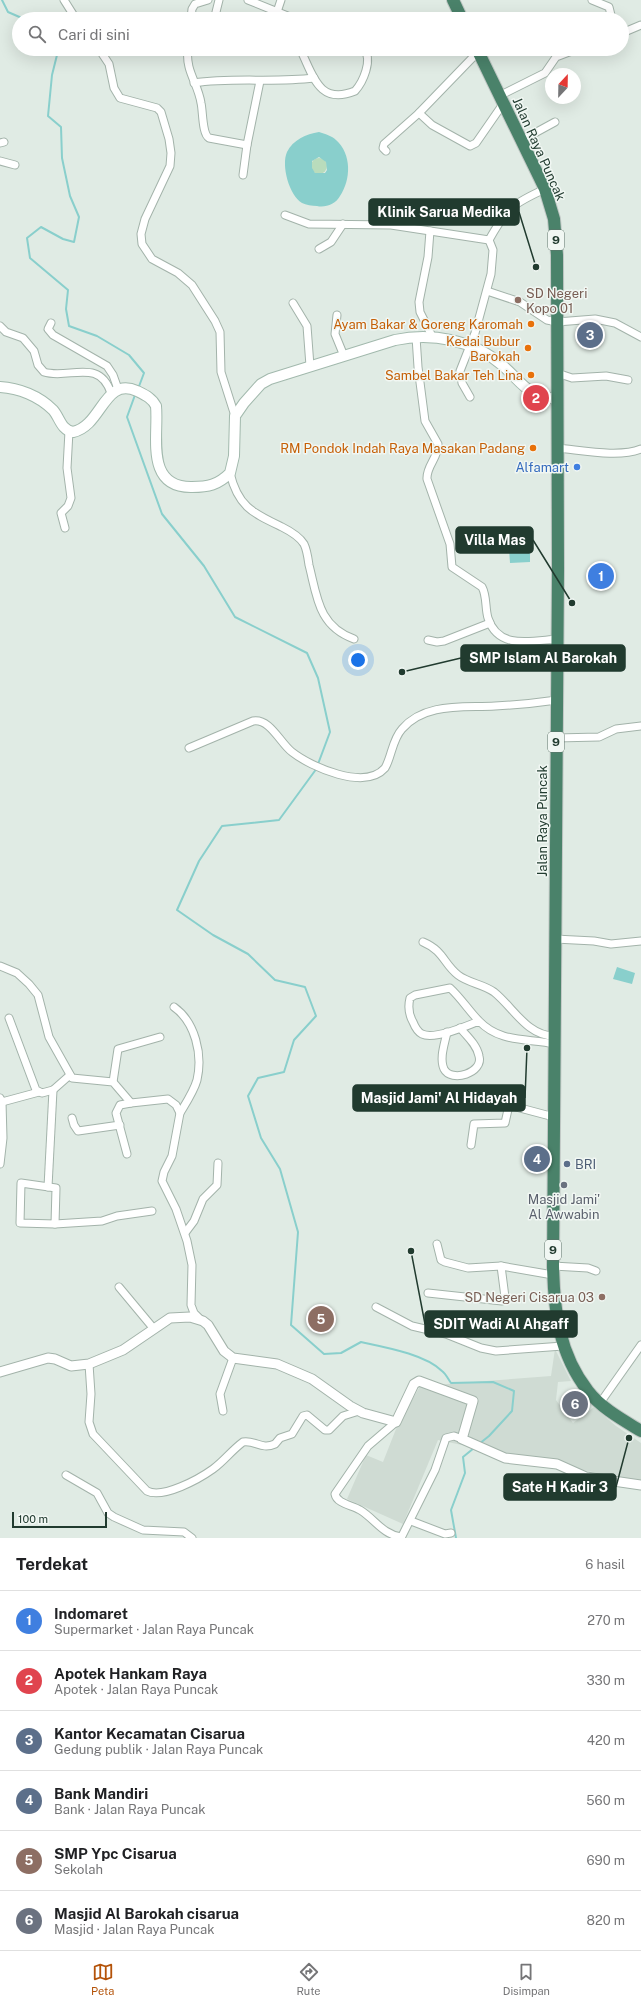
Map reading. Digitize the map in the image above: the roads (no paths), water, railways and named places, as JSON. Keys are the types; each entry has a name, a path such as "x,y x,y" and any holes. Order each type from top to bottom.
{"highway":[{"path":"453,0 459,12"},
{"name":"Jalan Raya Puncak","path":"480,56 545,189 552,210 555,234 557,322 557,700 553,1271 558,1326 563,1346 585,1386 600,1403 641,1431"}],"main road":[{"path":"0,387 22,391 42,401 54,411 64,428 69,431 78,430 90,421 114,391 131,388 146,395 156,406 155,450 161,470 167,479 182,487 206,487 218,483 230,473 234,456 235,416 244,403 266,381 395,340 416,337 433,338 470,345 482,350 498,361 530,391 541,396 557,399"}],"street":[{"path":"64,0 72,12"},
{"path":"192,12 196,4 208,0"},
{"path":"216,12 219,0"},
{"path":"248,0 276,12 281,0"},
{"path":"592,0 609,4"},
{"path":"629,30 641,25"},
{"path":"104,56 110,64 114,88 120,98 157,108 161,112 169,139 171,153 170,166 145,219 141,234 142,244 152,259 178,273 192,285 215,321 220,332 221,372 235,416"},
{"path":"188,56 188,65 201,100 205,135 210,138 247,145"},
{"path":"303,56 318,86 326,93 340,95 355,91 366,69 367,56"},
{"path":"386,151 383,148 384,144 419,113 471,56"},
{"path":"419,113 432,125 470,146 476,143 501,100 545,73 556,57 559,56"},
{"path":"194,83 223,79 260,81 314,78"},
{"path":"243,175 247,145 260,81"},
{"path":"522,140 555,122"},
{"path":"0,161 15,165"},
{"path":"489,240 506,212 517,203 545,189"},
{"path":"285,215 309,224 391,225 489,240"},
{"path":"320,249 331,242 343,224"},
{"path":"430,231 428,256 418,302 420,312 433,338"},
{"path":"470,397 465,390 460,374 475,334 487,291 493,250 489,240"},
{"path":"487,291 520,302 542,318 557,322 595,320 614,323 641,337"},
{"path":"292,303 307,326 310,366"},
{"path":"337,315 335,334 344,356"},
{"path":"50,323 48,329 53,335 107,366 113,375 114,391"},
{"path":"0,326 6,332 23,338 34,351 38,365 44,372 92,372 107,383 114,391"},
{"path":"416,337 425,422 438,444 436,457 427,473 427,479 450,544 452,567 482,588 490,623 498,634 509,641 523,642 557,639"},
{"path":"557,373 572,378 602,376 628,380"},
{"path":"64,528 61,513 68,506 71,498 67,468 69,431"},
{"path":"557,448 614,453 630,452 641,449"},
{"path":"230,473 236,492 245,506 258,515 288,530 304,544 318,605 325,617 335,628 354,639"},
{"path":"428,640 437,642 444,641 490,623"},
{"path":"189,748 253,721 259,721 269,727 292,752 315,765 328,771 349,776 370,777 376,775 388,763 400,732 409,722 424,714 453,707 518,705 557,700"},
{"path":"556,738 599,737 616,729 641,726"},
{"path":"555,939 594,941 607,944 641,941"},
{"path":"423,942 438,951 458,975 494,992 536,1032 546,1035 554,1040"},
{"path":"0,966 10,969 24,979 38,995 47,1031 60,1059 70,1075 77,1080 113,1082 131,1103"},
{"path":"479,1021 447,1032 429,1036 419,1032 409,1012 411,997 450,988 479,1021 489,1030 508,1039 554,1040"},
{"path":"174,1007 182,1013 189,1022 198,1051 196,1081 180,1113 172,1156 164,1172 162,1181 176,1208 185,1233 191,1259 191,1305 194,1313 214,1332 224,1351 232,1358 269,1362 289,1368 321,1384 359,1411 396,1422"},
{"path":"9,1018 34,1087 39,1092"},
{"path":"447,1032 442,1055 444,1068 447,1073 451,1074 469,1073 478,1064 480,1057 474,1045 460,1028"},
{"path":"113,1082 118,1049 160,1037"},
{"path":"0,1164 3,1138 1,1100 39,1092 45,1093 53,1090 70,1075"},
{"path":"48,1187 53,1090"},
{"path":"126,1154 116,1113 117,1108 120,1105 168,1099 176,1105 180,1113"},
{"path":"471,1145 474,1124 505,1123 509,1106 554,1117"},
{"path":"72,1118 74,1125 78,1130 120,1125"},
{"path":"185,1233 194,1221 203,1199 216,1185 218,1164"},
{"path":"55,1224 56,1188 21,1183 19,1221 23,1224 55,1224 102,1221 117,1216 152,1211"},
{"path":"437,1244 442,1260 468,1268 501,1266 553,1271 581,1267 596,1271"},
{"path":"428,1293 502,1301 505,1297 501,1266"},
{"path":"119,1287 154,1329"},
{"path":"376,1307 412,1326 446,1334 488,1350 496,1351 563,1346"},
{"path":"0,1372 48,1358 55,1359 72,1366 89,1364 123,1350 174,1317 190,1318 202,1321"},
{"path":"600,1403 641,1345"},
{"path":"223,1411 220,1394 232,1358"},
{"path":"89,1364 91,1394 89,1422 93,1434 147,1491 155,1494 171,1490 199,1478 213,1469 243,1442 248,1441 261,1447 275,1444 280,1438 292,1434 303,1416 307,1415 325,1430 329,1430 344,1415 359,1411"},
{"path":"462,1439 473,1401 419,1381 414,1384 396,1422 368,1446 335,1494 338,1500 366,1514 387,1533 401,1538 435,1470 446,1438 454,1436 505,1458 557,1464 586,1477 641,1485"},
{"path":"66,1475 97,1493 108,1513 114,1518 143,1530 184,1532 192,1538"},
{"path":"410,1521 445,1534 451,1533"}],"water":[{"path":"319,132 334,139 345,152 347,160 348,175 344,190 338,199 330,205 313,206 302,203 293,193 287,179 285,158 287,152 300,138","holes":["319,157 326,162 327,170 325,173 315,173 312,168 312,161"]},
{"path":"530,548 530,562 510,563 509,549"},
{"path":"617,967 635,973 632,984 613,979"}],"waterway":[{"path":"2,0 8,12 12,14"},
{"path":"57,56 52,75 48,116 61,127 62,158 70,196 79,217 74,242 63,239 41,227 27,238 30,258 68,290 66,309 69,326 97,336 129,355 144,373 138,389"},
{"path":"135,395 127,417 162,514 204,566 235,617 307,653 318,678 330,732 318,764"},
{"path":"317,768 279,820 222,826 199,861 177,910 213,935 248,954 275,980 305,987 316,1016 294,1040 284,1072 258,1078 248,1096 261,1138 280,1169 298,1232 291,1325 324,1354 341,1353 361,1342 404,1352 425,1360 435,1365 443,1372 451,1383 493,1382 514,1391 512,1411 489,1436 479,1444"},
{"path":"456,1538 451,1510 465,1473 463,1457 474,1448"}],"place":[{"name":"Klinik Sarua Medika","path":"536,267"},
{"name":"SD Negeri Kopo 01","path":"518,300"},
{"name":"Ayam Bakar & Goreng Karomah","path":"531,324"},
{"name":"Kantor Kecamatan Cisarua","path":"590,335"},
{"name":"Kedai Bubur Barokah","path":"528,348"},
{"name":"Sambel Bakar Teh Lina","path":"531,375"},
{"name":"Apotek Hankam Raya","path":"536,398"},
{"name":"RM Pondok Indah Raya Masakan Padang","path":"533,448"},
{"name":"Alfamart","path":"577,467"},
{"name":"Indomaret","path":"601,576"},
{"name":"Villa Mas","path":"572,603"},
{"name":"SMP Islam Al Barokah","path":"402,672"},
{"name":"Masjid Jami' Al Hidayah","path":"527,1048"},
{"name":"Bank Mandiri","path":"537,1159"},
{"name":"BRI","path":"567,1164"},
{"name":"Masjid Jami' Al Awwabin","path":"564,1185"},
{"name":"SDIT Wadi Al Ahgaff","path":"411,1251"},
{"name":"SD Negeri Cisarua 03","path":"602,1297"},
{"name":"SMP Ypc Cisarua","path":"321,1319"},
{"name":"Masjid Al Barokah cisarua","path":"575,1404"},
{"name":"Sate H Kadir 3","path":"629,1438"}]}
